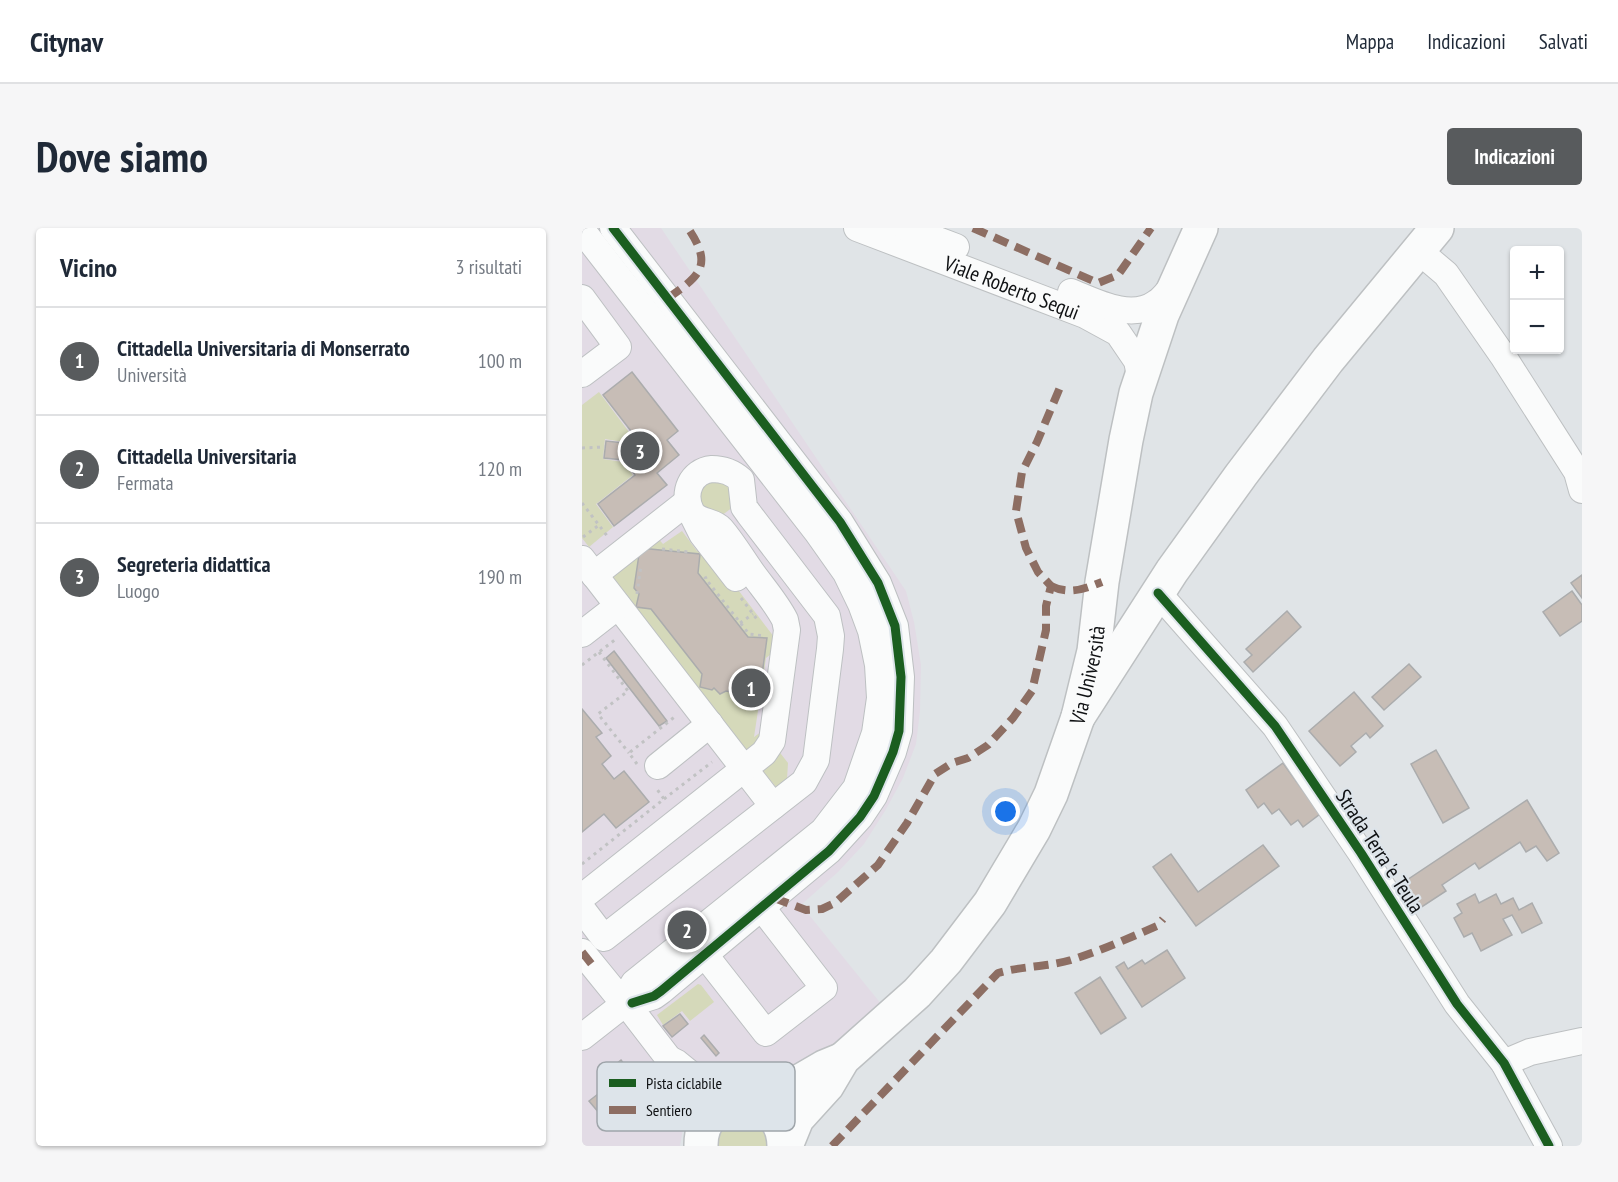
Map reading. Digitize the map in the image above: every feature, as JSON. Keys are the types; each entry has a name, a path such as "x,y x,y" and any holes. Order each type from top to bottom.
{"main road":[{"name":"Via Università","path":"795,1124 827,1086 843,1059 917,993 946,961 990,903 1034,829 1051,794 1078,717 1094,651 1102,582 1126,440 1141,380 1158,325 1201,228"},
{"path":"1078,717 1158,593 1241,475 1328,360 1428,240"},
{"name":"Via Università","path":"795,1084 843,1059"},
{"path":"782,1131 785,1146"},
{"name":"Via Università","path":"785,1146 792,1131"}],"street":[{"path":"614,228 840,522 878,583 895,626 901,677 899,730 884,775 860,817 829,851 654,996 625,1001"},
{"name":"Viale Roberto Sequi","path":"856,228 1085,315 1118,333 1137,361 1141,380"},
{"name":"Viale Roberto Sequi","path":"906,228 1123,310 1138,310 1156,303 1177,282"},
{"path":"582,230 799,508 846,573 871,631 878,665 880,698 875,733 856,788 823,831 634,983 625,1001 582,1037"},
{"path":"1428,240 1446,274 1503,356 1577,472 1582,490"},
{"path":"582,298 618,347 587,366"},
{"path":"582,897 743,768 765,753 772,741 786,640 785,620 761,605 719,526 707,523 690,508 688,486 693,478 700,472 708,470 727,470 741,480 744,507 827,616 830,626 830,649 816,760 804,782 604,938 582,909"},
{"path":"690,508 588,567 627,603 710,724 773,806"},
{"path":"749,514 763,518 775,518 799,508"},
{"path":"806,590 814,570 832,553"},
{"name":"Strada Terra 'e Teula","path":"1158,593 1275,726 1361,853 1457,1004 1504,1063 1549,1146"},
{"path":"590,643 627,603"},
{"path":"786,640 802,630 814,630 826,638 830,649"},
{"path":"650,773 710,724"},
{"path":"705,955 766,1033 824,988 762,908"},
{"path":"586,964 625,1001 670,1062"},
{"path":"1504,1063 1530,1052 1582,1041"},
{"path":"669,1059 675,1062"}],"path":[{"path":"582,447 605,447"},
{"path":"582,503 608,537"},
{"path":"582,538 599,525"},
{"path":"652,548 689,552"},
{"path":"627,603 642,558"},
{"path":"712,573 705,578 749,634 770,636 761,605 736,591"},
{"path":"740,623 761,605"},
{"path":"590,643 616,639"},
{"path":"582,665 590,643"},
{"path":"590,643 628,691 598,714 629,753 650,773 664,799"},
{"path":"629,753 686,709"},
{"path":"582,864 713,761"}],"shaded area":[{"path":"582,228 661,228 906,591 921,665 920,711 916,744 903,778 885,811 864,844 838,872 801,905 882,1005 853,1031 808,1064 795,1070 795,1062 597,1062 597,1131 683,1131 680,1146 582,1146"}],"green space":[{"path":"599,392 632,436 623,442 605,439 603,459 623,462 633,475 596,504 613,527 589,547 582,538 582,405"},
{"path":"730,480 733,507 721,516 700,511 699,481"},
{"path":"682,531 697,551 709,552 781,646 766,658 754,737 769,726 751,757 605,575 656,536 663,544"},
{"path":"774,745 788,763 787,779 777,788 756,763"},
{"path":"698,984 714,1002 690,1021 682,1011 663,1025 657,1015"},
{"path":"718,1131 766,1131 771,1146 715,1146 716,1133"}],"building":[{"path":"632,372 678,431 667,440 679,455 657,473 667,485 614,526 598,504 635,475 624,460 604,458 606,441 624,443 634,435 603,395"},
{"path":"640,548 700,554 698,573 748,637 767,638 759,697 726,691 720,694 714,688 712,690 700,687 702,674 651,609 636,607 639,594 634,588"},
{"path":"1582,575 1582,598 1571,583"},
{"path":"1572,591 1582,605 1582,621 1560,636 1543,612"},
{"path":"1287,611 1301,627 1253,672 1244,662 1252,655 1246,649"},
{"path":"614,651 667,721 659,726 606,658"},
{"path":"1409,664 1421,677 1384,710 1372,697"},
{"path":"1354,692 1383,726 1370,738 1366,733 1351,746 1356,752 1340,766 1309,731"},
{"path":"582,709 602,733 596,737 611,756 602,764 614,779 624,771 649,802 616,828 604,814 582,832"},
{"path":"1436,750 1469,808 1443,823 1411,764"},
{"path":"1283,763 1320,814 1303,827 1298,820 1291,825 1279,809 1272,814 1264,803 1258,808 1246,790"},
{"path":"1527,800 1559,853 1547,861 1536,846 1526,852 1520,842 1479,869 1475,863 1442,885 1446,891 1414,912 1398,886"},
{"path":"1263,845 1279,866 1196,926 1153,867 1171,854 1198,892"},
{"path":"1475,894 1479,903 1496,894 1501,904 1513,898 1519,910 1532,903 1542,923 1522,933 1512,915 1503,919 1512,935 1481,951 1472,933 1464,937 1454,918 1462,913 1457,904"},
{"path":"1167,950 1185,978 1142,1007 1116,967 1124,962 1128,969 1142,960 1145,964"},
{"path":"1100,977 1126,1018 1101,1034 1075,993"},
{"path":"680,1014 688,1024 672,1037 663,1026"},
{"path":"704,1035 719,1053 716,1056 701,1038"},
{"path":"597,1095 597,1110 589,1101"}],"marked path":[{"path":"668,298 689,283 700,268 700,251 688,228"},
{"path":"973,228 1098,283 1118,275 1151,228"},
{"path":"774,898 806,910 822,909 835,903 878,865 907,823 935,774 952,763 968,758 988,745 1013,718 1032,691 1046,630 1046,606 1051,586 1038,572 1026,548 1016,511 1022,472 1061,385"},
{"path":"1051,586 1070,591 1102,582"},
{"path":"832,1146 998,973 1062,962 1082,956 1157,926 1163,919"},
{"path":"582,952 593,966"}],"cycle path":[{"path":"613,228 840,522 878,583 895,626 901,677 899,731 893,752 874,796 860,817 829,851 661,991 654,996 632,1003"},
{"path":"1158,593 1275,726 1361,853 1457,1004 1504,1063 1549,1146"}],"place":[{"name":"Segreteria didattica","path":"640,451"},
{"name":"Cittadella Universitaria di Monserrato","path":"751,688"},
{"name":"Cittadella Universitaria","path":"687,930"}]}
